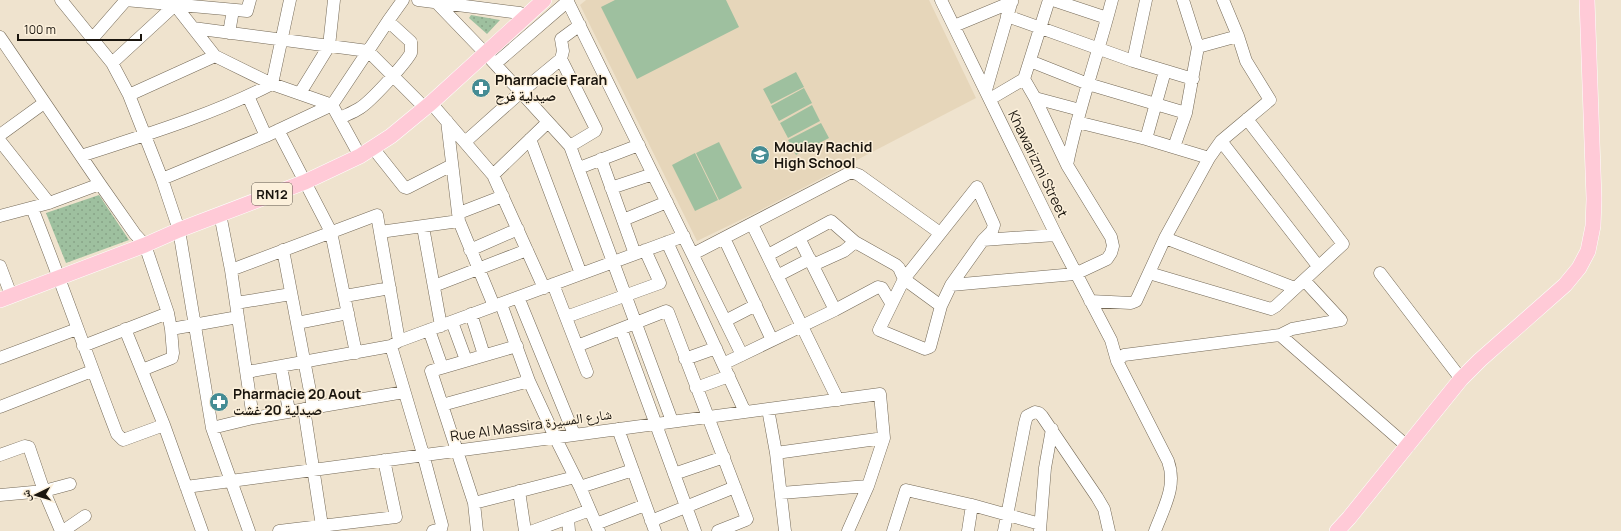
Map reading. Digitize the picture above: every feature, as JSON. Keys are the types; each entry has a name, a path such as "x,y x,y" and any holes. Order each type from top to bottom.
{"main road":[{"name":"RN12","path":"6,298 305,182 360,156 391,136 491,59 510,31 527,0"},
{"name":"RN12","path":"510,31 544,0"},
{"path":"1337,531 1408,447 1461,380 1486,355 1565,285 1579,268 1588,251 1593,226 1594,199 1587,0"}],"street":[{"path":"61,0 112,62 129,95 162,179 179,230 212,428 249,531"},
{"path":"92,39 126,0 248,11 250,0"},
{"path":"272,84 290,0"},
{"path":"300,93 329,46 334,0"},
{"path":"162,179 266,136 332,105 388,20 403,0"},
{"path":"418,0 520,14"},
{"name":"Khawarizmi Street","path":"941,0 1056,235 1178,473 1174,502 1164,531"},
{"path":"951,285 1076,274 1107,259 1111,252 1113,246 1110,237 1067,165 1035,98 1024,79 1049,0"},
{"path":"1053,0 1107,18"},
{"path":"1067,165 1078,116 1099,49 1112,0"},
{"path":"1133,61 1146,0"},
{"path":"1174,147 1186,114 1198,47 1183,0"},
{"path":"1090,301 1134,302 1137,299 1166,238 1208,158 1221,141 1270,100 1246,61 1238,36 1223,0"},
{"path":"491,59 568,1 742,355"},
{"path":"954,26 1012,1"},
{"path":"988,94 1012,1"},
{"path":"436,2 491,59 570,146 672,422"},
{"path":"112,62 175,5"},
{"path":"175,5 215,56 272,84 332,105 360,156"},
{"path":"229,33 233,10"},
{"path":"1008,16 1133,61 1193,79"},
{"path":"340,118 365,104 410,56 412,48 410,40 388,20"},
{"path":"570,146 596,129 562,60 563,51 561,40 580,25"},
{"path":"193,28 368,51 392,76 448,121 493,175 527,250 566,317 587,372"},
{"path":"1198,47 1238,36"},
{"path":"0,37 100,184 135,234 145,245 168,313 173,353 172,358 142,370"},
{"path":"129,95 215,56"},
{"path":"465,142 521,92 562,60"},
{"path":"1030,61 1088,84 1186,114"},
{"path":"1146,139 1165,71"},
{"path":"988,94 1024,79"},
{"path":"81,156 146,135 248,96 272,84"},
{"path":"248,96 266,136"},
{"path":"1035,98 1078,116 1208,158"},
{"path":"0,135 44,103"},
{"path":"1149,273 1268,309 1276,306 1343,244 1247,119"},
{"path":"448,121 459,217 470,250 517,346 529,380 555,437 578,482 597,527 645,505"},
{"path":"493,175 548,122"},
{"path":"278,130 331,232 356,353"},
{"path":"530,139 581,274"},
{"path":"0,141 49,203"},
{"path":"1221,141 1318,266"},
{"path":"578,168 639,145"},
{"path":"373,148 404,187 407,188 452,165"},
{"path":"566,317 660,283 640,252 623,220 601,160"},
{"path":"693,254 851,172 859,176 940,233"},
{"path":"611,188 653,174"},
{"path":"0,216 49,203 100,184"},
{"path":"977,186 994,225 992,231 983,240 951,285 941,306 930,347 925,349 880,332 879,328 904,279 940,233 977,186"},
{"path":"380,232 423,227 459,217 503,196"},
{"path":"623,220 667,202"},
{"path":"32,208 92,371 120,439 128,440 164,425"},
{"path":"220,214 231,270 254,418"},
{"path":"231,270 377,215 390,288 395,344 404,392 423,454 442,525 441,529 432,531"},
{"path":"768,255 831,221 855,242 896,265 904,279 941,306"},
{"path":"752,224 838,400"},
{"path":"423,227 434,286 446,324 466,360"},
{"path":"470,250 518,229"},
{"path":"983,240 1056,235"},
{"path":"247,372 356,353 395,344 471,314 684,236"},
{"path":"724,238 772,340"},
{"path":"800,238 835,310"},
{"path":"1120,358 1280,335 1292,329 1341,320 1299,284 1166,238"},
{"path":"667,242 745,412"},
{"path":"778,276 811,262 844,251 855,242"},
{"path":"283,250 304,362 313,469 322,526"},
{"path":"434,286 527,250"},
{"path":"0,266 6,298"},
{"path":"1380,273 1461,380"},
{"path":"723,364 879,287 882,288 891,303"},
{"path":"345,296 390,288"},
{"path":"236,303 291,294"},
{"path":"518,297 574,434"},
{"path":"726,321 756,305"},
{"path":"577,346 667,312 747,519 718,531"},
{"path":"83,346 168,313"},
{"path":"297,323 348,313"},
{"path":"471,314 484,355"},
{"path":"171,329 238,317"},
{"path":"0,358 77,328"},
{"path":"125,329 164,425 202,531"},
{"path":"620,329 695,531"},
{"path":"429,330 442,367"},
{"path":"1280,335 1408,447"},
{"path":"477,531 474,503 431,371 517,346"},
{"path":"685,359 716,348"},
{"path":"282,366 289,412"},
{"path":"0,407 92,371"},
{"path":"696,388 729,376"},
{"path":"442,405 529,380"},
{"path":"212,428 254,418 404,392"},
{"name":"Rue Al Massira شارع المسيرة","path":"186,487 423,454 880,394 884,438"},
{"path":"768,409 776,453 785,531"},
{"path":"1004,531 1025,422 1027,416 1035,412 1040,413 1052,429 1097,497 1104,509 1109,531"},
{"name":"Khawarizmi Street","path":"1151,419 1172,472 1167,500 1155,531"},
{"path":"618,429 653,526 686,507 735,487"},
{"path":"897,530 906,490 1007,514 1040,527 1044,468 1052,429"},
{"path":"776,453 884,438 868,486 848,531"},
{"path":"0,455 25,446 29,447 44,490 62,531 85,516"},
{"path":"674,474 724,457"},
{"path":"279,531 396,517 384,460"},
{"path":"474,503 519,491 578,482 633,470"},
{"path":"0,496 44,490 70,484"},
{"path":"781,493 868,486"},
{"path":"519,491 525,531"},
{"path":"968,531 972,505"},
{"path":"533,531 590,510"},
{"path":"568,518 570,531"}],"shaded area":[{"name":"Moulay Rachid High School","path":"586,0 929,0 976,98 755,213 697,241 580,5"}],"green space":[{"path":"615,0 726,0 739,27 637,79 601,7"},
{"path":"471,15 500,20 487,34 469,18"},
{"path":"796,72 804,87 771,104 763,89"},
{"path":"804,88 812,103 779,121 771,106"},
{"path":"812,105 820,121 788,138 780,123"},
{"path":"821,123 829,138 796,155 788,140"},
{"path":"719,142 742,188 719,200 696,153"},
{"path":"695,153 718,200 695,211 672,165"},
{"path":"99,195 129,240 66,263 46,213"}],"place":[{"name":"Pharmacie Farah صيدلية فرح","path":"481,88"},
{"name":"Moulay Rachid High School","path":"760,155"},
{"name":"Pharmacie 20 Aout صيدلية 20 غشت","path":"219,402"}]}
